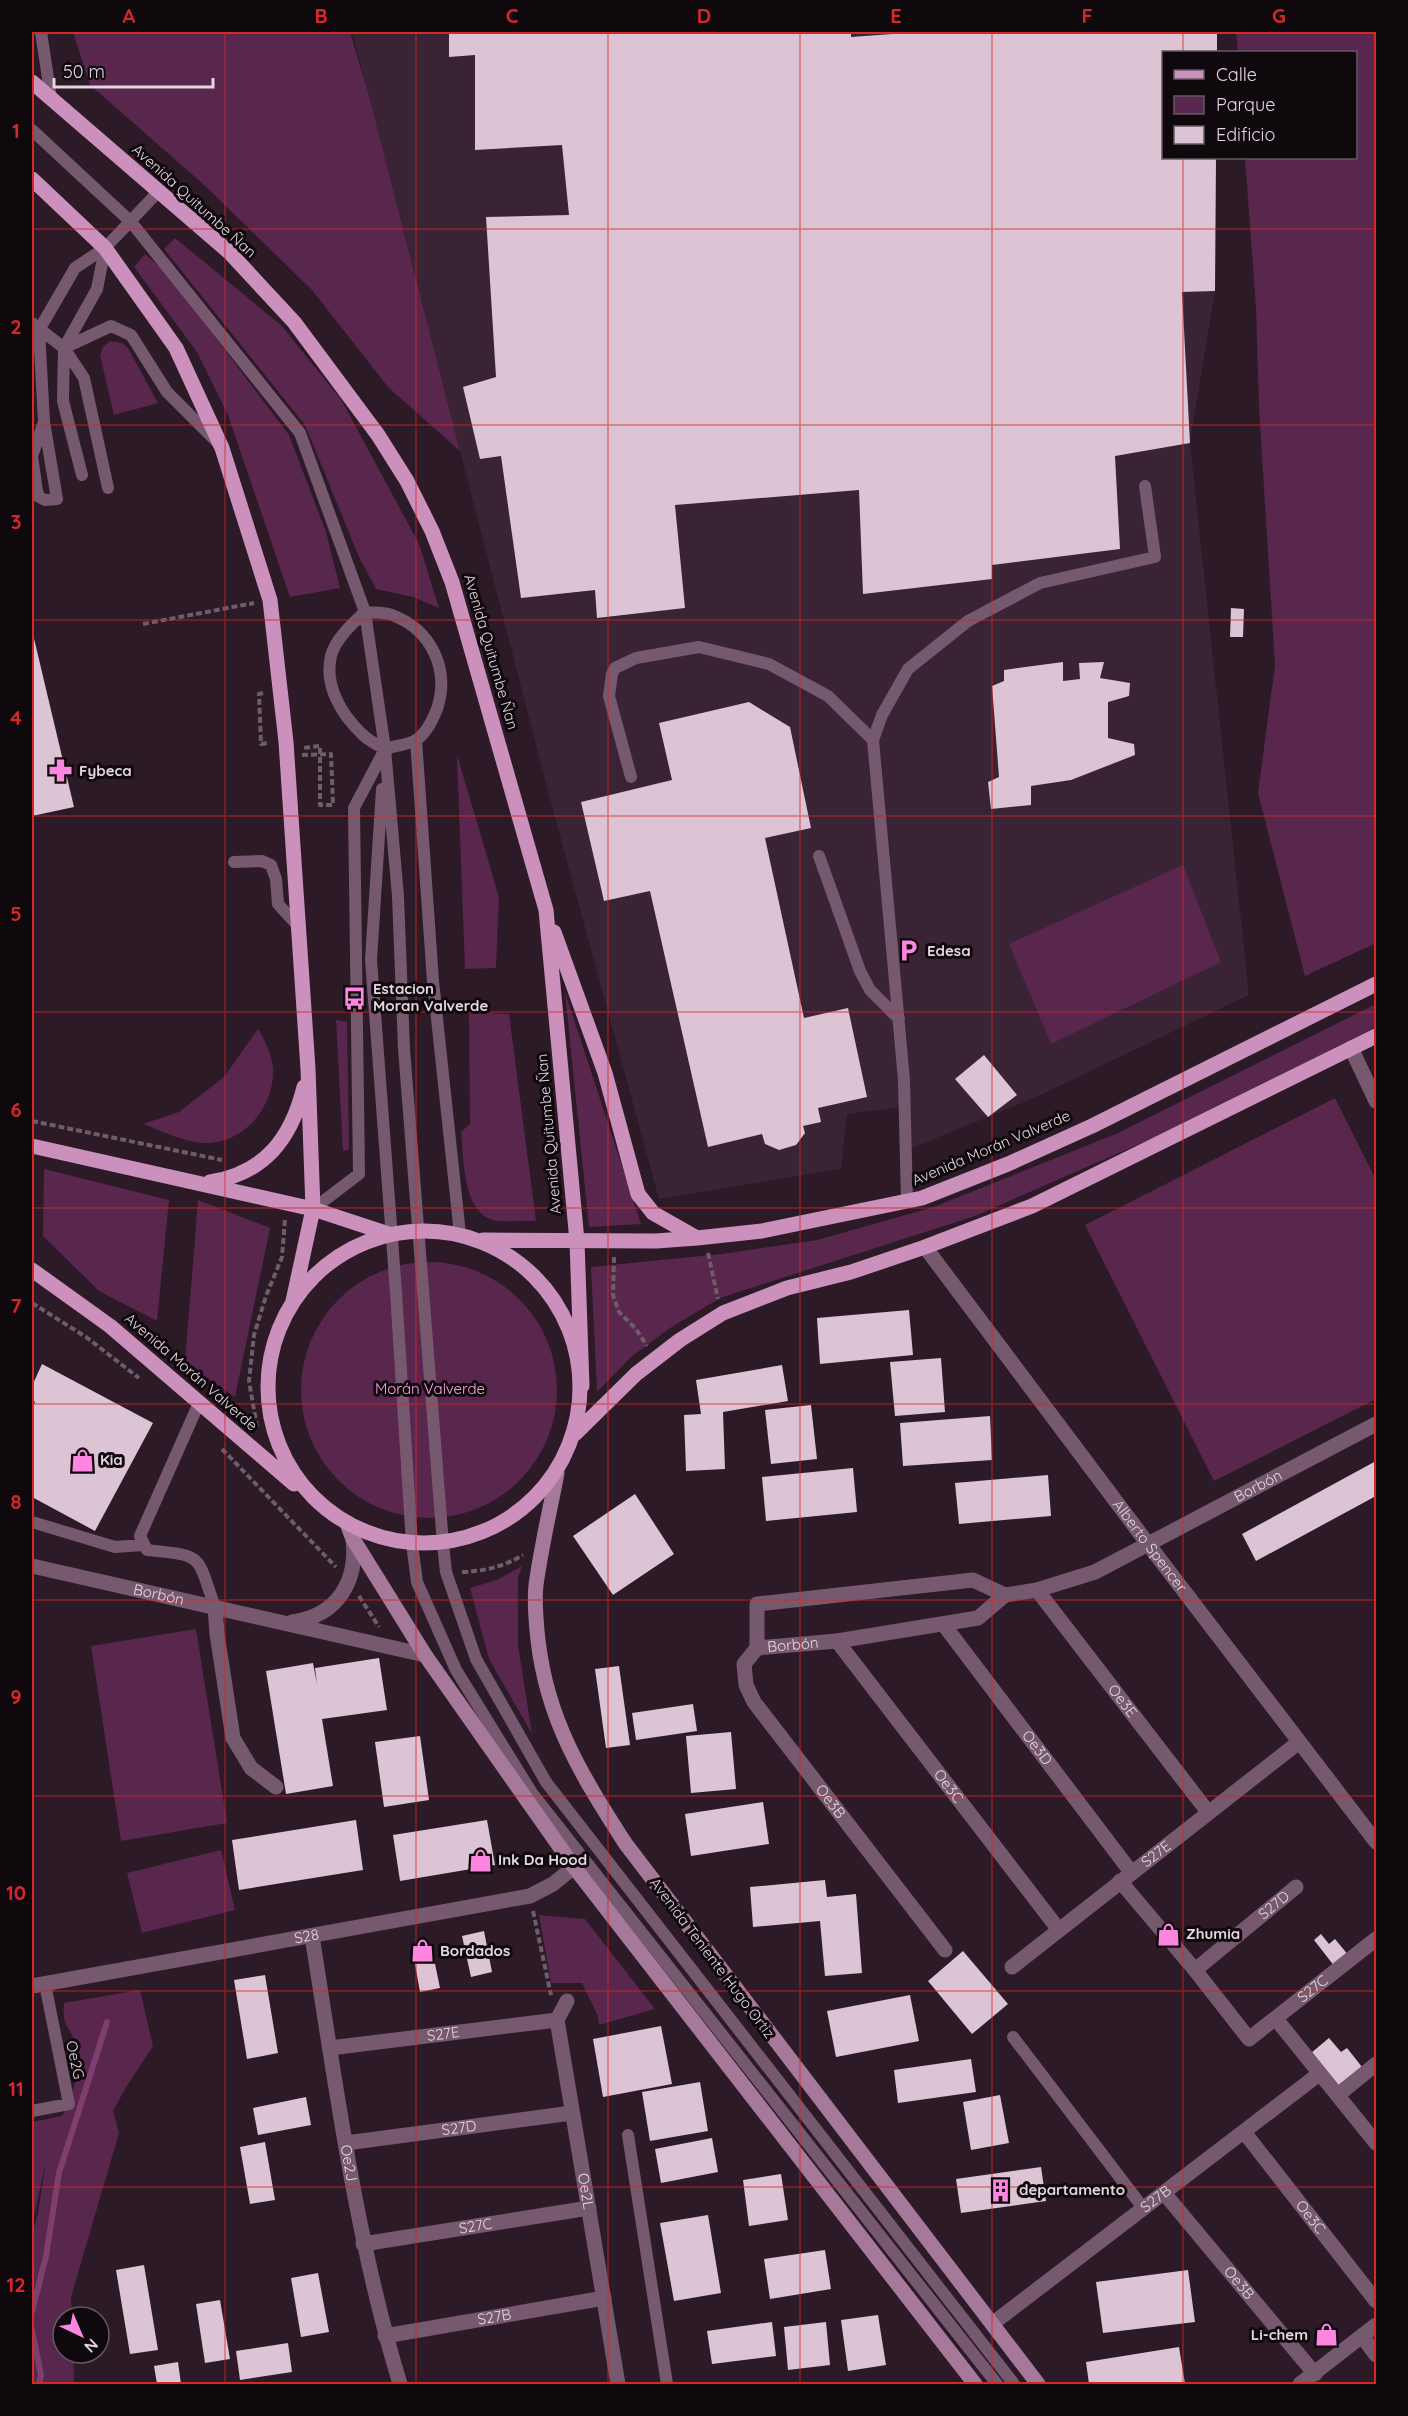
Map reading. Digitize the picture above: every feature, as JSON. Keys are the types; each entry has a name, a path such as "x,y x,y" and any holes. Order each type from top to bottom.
{"main road":[{"name":"Avenida Quitumbe Ñan","path":"32,82 229,252 294,322 378,435 419,503 452,582 546,910 577,1241 582,1386"},
{"path":"32,180 105,248 176,348 222,448 270,600 286,756 308,1069 313,1209 293,1301 274,1343 267,1387 273,1432 292,1473 322,1507 351,1532 425,1655 574,1867 975,2385"},
{"path":"546,910 605,1073 638,1194 653,1213 702,1244"},
{"name":"Avenida Morán Valverde","path":"482,1240 656,1241 702,1244 922,1198 1008,1164 1092,1126 1377,984"},
{"path":"575,1434 636,1374 723,1313 787,1288 851,1272 925,1247 1032,1206 1377,1036"},
{"path":"201,1184 230,1179 256,1167 276,1149 292,1126 308,1069"},
{"path":"32,1146 313,1209 390,1234"},
{"path":"293,1301 319,1271 352,1248 390,1234 418,1230 460,1234 482,1240 522,1263 554,1297 575,1339 582,1386 575,1434 557,1473 523,1509 485,1532 442,1544 412,1544 351,1532"},
{"name":"Avenida Morán Valverde","path":"32,1270 110,1326 322,1507"},
{"name":"Avenida Teniente Hugo Ortiz","path":"557,1473 536,1587 536,1623 546,1688 556,1720 584,1780 625,1843 1038,2385"}],"street":[{"path":"1351,1048 1377,1101"},
{"name":"Alberto Spencer","path":"925,1247 1148,1544 1377,1842"},
{"name":"Borbón","path":"1005,1595 973,1581 757,1604 757,1648 837,1641 978,1618 1005,1595 1038,1590 1095,1572 1377,1424"},
{"name":"Borbón","path":"287,1622 310,1618 331,1606 342,1594 354,1567 351,1532"},
{"name":"Borbón","path":"32,1566 425,1655"},
{"name":"Oe3E","path":"1038,1590 1208,1812"},
{"path":"215,1606 217,1634 233,1738 251,1768 276,1787"},
{"name":"Oe3D","path":"944,1625 1126,1877 1249,2039"},
{"name":"Oe3C","path":"837,1641 1059,1930"},
{"name":"Oe3B","path":"757,1648 744,1664 746,1685 754,1702 945,1950"},
{"name":"S27E","path":"1012,1967 1299,1742"},
{"name":"S28","path":"38,1985 530,1896 554,1884 574,1867"},
{"name":"S27D","path":"1195,1970 1296,1887"},
{"name":"Oe2J","path":"312,1936 363,2244 385,2336 400,2385"},
{"name":"S27C","path":"1249,2039 1377,1939"},
{"path":"557,2020 567,2001"},
{"path":"1276,2019 1377,2143"},
{"name":"S27E","path":"330,2048 557,2020"},
{"name":"Oe2L","path":"557,2020 618,2385"},
{"path":"1338,2095 1377,2064"},
{"name":"S27B","path":"992,2324 1320,2074"},
{"name":"S27D","path":"346,2143 572,2113"},
{"name":"Oe3C","path":"1244,2132 1377,2301"},
{"name":"Oe3B","path":"1164,2193 1315,2374"},
{"name":"S27C","path":"363,2244 589,2208"},
{"name":"S27B","path":"385,2336 604,2298"},
{"path":"1300,2385 1377,2325"},
{"path":"1362,2336 1377,2355"}],"lane":[{"path":"40,32 51,98"},
{"path":"32,130 131,222 300,433 365,612 385,749 398,896 404,1049 442,1544 446,1572 476,1659 546,1782 1014,2385"},
{"path":"32,348 35,326 75,268 105,248 158,192"},
{"path":"82,475 63,401 64,348 97,289 105,248"},
{"path":"35,326 64,348 84,378 108,488"},
{"path":"35,326 44,422 57,499 45,500 39,497 37,491 32,456 44,422"},
{"path":"64,348 111,326 130,335 167,392 222,448"},
{"path":"907,1202 904,1080 873,740 882,715 908,669 968,621 1040,583 1155,557 1145,486"},
{"path":"365,612 390,614 414,626 431,645 438,661 441,669 442,695 433,720 417,740 385,749 363,736 342,710 329,682 331,654 349,627 365,612"},
{"path":"631,777 609,696 615,668 636,658 699,647 769,664 828,696 873,740"},
{"path":"417,740 433,981 460,1234"},
{"path":"313,1209 359,1174 354,808 385,749"},
{"path":"385,749 371,960 412,1544 417,1582 456,1670 532,1793 997,2385"},
{"path":"819,856 860,971 870,990 898,1019"},
{"path":"234,862 262,861 271,865 276,879 278,904 298,926"},
{"path":"199,1402 140,1536 147,1550 187,1554 195,1559 201,1565 215,1606"},
{"path":"32,1522 115,1547 143,1545"},
{"name":"Oe2G","path":"32,2111 69,2104 38,1985"},
{"path":"1013,2037 1144,2208"},
{"path":"628,2135 667,2385"}],"path":[{"path":"142,624 270,600"},
{"path":"286,756 331,754 333,805 320,805"},
{"path":"32,1121 256,1167"},
{"path":"263,1491 264,1458 249,1381 254,1335 266,1296 282,1257 286,1203"},
{"path":"614,1241 613,1295 619,1312 636,1329 656,1359"},
{"path":"702,1244 719,1302"},
{"path":"32,1303 86,1337 148,1384"},
{"path":"216,1442 349,1581 393,1648"},
{"path":"530,1896 557,2020"}],"shaded area":[{"name":"Edesa","path":"352,32 1217,32 1217,51 1162,51 1162,159 1216,159 1215,291 1190,443 1249,995 1032,1099 909,1149 903,1107 847,1114 841,1169 659,1199 550,799"}],"green space":[{"path":"73,32 350,32 369,96 460,451 388,387 312,290 203,184 90,85"},
{"path":"1236,32 1376,32 1376,943 1305,976 1258,793 1275,665 1259,408 1256,307 1245,159 1357,159 1357,51 1238,51"},
{"path":"175,238 282,326 342,401 419,544 439,608 413,597 376,589 359,557 305,425 164,249"},
{"path":"145,254 160,267 289,435 326,532 340,588 290,597 228,415 197,352 134,267"},
{"path":"110,341 122,343 128,348 158,403 114,415 100,355 103,347"},
{"path":"457,755 499,897 496,968 465,969"},
{"path":"1183,865 1221,962 1051,1044 1009,944"},
{"path":"565,992 641,1224 589,1227"},
{"path":"1376,1004 1376,1027 1160,1135 975,1216 720,1298 670,1328 631,1357 597,1392 591,1267 722,1254 817,1240 934,1207 1118,1133"},
{"path":"469,1012 509,1014 536,1221 493,1220 483,1215 475,1206 470,1195 464,1169 461,1132 470,1124"},
{"path":"336,1020 347,1022 349,1149 343,1151"},
{"path":"258,1029 271,1058 272,1082 263,1108 245,1129 233,1137 206,1143 182,1139 143,1124 179,1112 224,1077"},
{"path":"1335,1098 1376,1180 1376,1399 1214,1481 1085,1225"},
{"path":"44,1169 169,1200 157,1321 99,1291 43,1236"},
{"path":"198,1200 270,1228 235,1397 185,1362"},
{"name":"Morán Valverde","path":"416,1262 442,1262 466,1267 489,1277 520,1299 536,1319 552,1353 557,1390 552,1427 536,1461 520,1481 500,1497 466,1513 442,1518 416,1518 392,1513 369,1503 338,1481 322,1461 306,1427 301,1403 301,1377 306,1353 316,1330 338,1299 358,1283 392,1267"},
{"path":"522,1566 518,1578 518,1645 532,1734 489,1659 470,1588 497,1580"},
{"path":"196,1629 227,1823 121,1841 91,1646"},
{"path":"221,1850 235,1910 142,1933 127,1873"},
{"path":"539,1915 585,1919 655,2009 599,2025 598,2016 582,1983 551,1983"},
{"path":"140,1990 153,2046 113,2111 119,2133 71,2297 71,2305 51,2305 51,2365 73,2365 74,2384 32,2384 32,2234 38,2214 46,2161 32,2226 32,2122 62,2116 73,2090 77,2071 77,2052 73,2037 65,2022 64,2003"}],"building":[{"path":"449,32 851,32 851,37 920,32 1217,32 1217,51 1162,51 1162,159 1216,159 1215,291 1182,292 1190,443 1115,456 1120,549 992,565 992,579 863,594 859,490 675,505 685,608 597,618 595,590 521,598 501,456 480,459 463,387 496,377 486,217 569,215 562,145 475,150 475,55 449,57"},
{"path":"1231,608 1244,609 1243,637 1230,637"},
{"path":"32,630 74,807 32,816"},
{"path":"1063,662 1063,681 1080,679 1079,663 1104,662 1100,678 1130,683 1129,696 1108,702 1108,738 1134,744 1135,755 1071,780 1031,786 1031,805 991,809 988,782 999,777 992,686 1004,681 1004,670"},
{"path":"749,702 790,727 811,828 765,838 804,1018 848,1008 867,1097 818,1108 821,1122 803,1126 805,1133 796,1145 779,1150 765,1144 762,1134 708,1147 650,891 604,901 581,802 672,780 659,723"},
{"path":"984,1055 1017,1095 988,1117 955,1079"},
{"path":"909,1310 913,1355 820,1364 817,1318"},
{"path":"941,1358 945,1412 895,1416 890,1362"},
{"name":"Kia","path":"42,1364 153,1423 95,1531 32,1497 32,1409 35,1402 32,1400 32,1386"},
{"path":"782,1365 788,1401 723,1412 725,1469 686,1471 684,1415 701,1414 696,1380"},
{"path":"811,1405 817,1459 771,1464 765,1410"},
{"path":"990,1416 992,1460 903,1466 900,1423"},
{"path":"1376,1461 1376,1496 1256,1561 1242,1534"},
{"path":"853,1468 857,1512 766,1521 762,1477"},
{"path":"1048,1475 1051,1516 959,1524 955,1483"},
{"path":"635,1494 674,1554 613,1595 573,1536"},
{"path":"379,1658 387,1710 322,1719 333,1786 286,1794 266,1671 313,1663 317,1684 315,1668"},
{"path":"619,1666 630,1745 606,1748 595,1669"},
{"path":"693,1704 697,1731 636,1740 632,1713"},
{"path":"731,1732 736,1789 691,1793 686,1736"},
{"path":"420,1736 429,1800 384,1807 375,1742"},
{"path":"763,1802 769,1844 691,1856 685,1814"},
{"path":"356,1820 363,1870 239,1890 232,1840"},
{"path":"487,1820 495,1865 400,1881 393,1835"},
{"path":"825,1880 827,1897 856,1894 862,1973 825,1976 820,1921 753,1927 750,1887"},
{"path":"484,1931 492,1972 471,1977 462,1936"},
{"path":"1321,1934 1329,1944 1335,1939 1349,1956 1335,1967 1314,1940"},
{"path":"431,1944 440,1988 420,1992 412,1948"},
{"path":"963,1951 1008,2004 972,2034 928,1981"},
{"path":"265,1975 278,2053 247,2059 234,1980"},
{"path":"910,1995 919,2041 836,2057 827,2011"},
{"path":"661,2026 672,2084 603,2097 593,2039"},
{"path":"1329,2038 1341,2052 1347,2048 1362,2067 1337,2086 1311,2053"},
{"path":"971,2059 976,2092 898,2103 894,2070"},
{"path":"700,2082 708,2131 650,2141 642,2092"},
{"path":"1000,2095 1009,2143 971,2150 963,2102"},
{"path":"306,2097 311,2125 258,2135 253,2108"},
{"path":"712,2138 718,2172 661,2183 655,2149"},
{"path":"265,2142 275,2200 250,2204 240,2147"},
{"name":"departamento","path":"1041,2167 1046,2201 961,2213 956,2179"},
{"path":"781,2174 788,2220 749,2226 743,2180"},
{"path":"708,2215 721,2293 674,2301 660,2223"},
{"path":"825,2250 831,2289 770,2299 764,2259"},
{"path":"144,2265 158,2350 130,2354 116,2270"},
{"path":"1188,2270 1195,2322 1103,2333 1096,2282"},
{"path":"318,2273 329,2332 301,2337 291,2278"},
{"path":"220,2300 230,2359 205,2363 196,2304"},
{"path":"878,2315 886,2365 848,2371 841,2320"},
{"path":"772,2322 776,2356 712,2364 707,2331"},
{"path":"826,2322 830,2365 788,2370 784,2327"},
{"path":"288,2343 292,2372 240,2380 236,2351"},
{"path":"1179,2347 1185,2384 1089,2384 1086,2362"},
{"path":"178,2362 181,2384 157,2384 154,2366"}],"waterway":[{"path":"32,2312 46,2256 59,2173 107,2022"},
{"path":"32,2330 41,2375 39,2384"}],"place":[{"name":"Fybeca","path":"61,771"},
{"name":"Edesa","path":"909,951"},
{"name":"Estacion Moran Valverde","path":"355,998"},
{"name":"Kia","path":"82,1460"},
{"name":"Ink Da Hood","path":"480,1860"},
{"name":"Zhumia","path":"1168,1934"},
{"name":"Bordados","path":"422,1951"},
{"name":"departamento","path":"1001,2190"},
{"name":"Li-chem","path":"1326,2335"}]}
